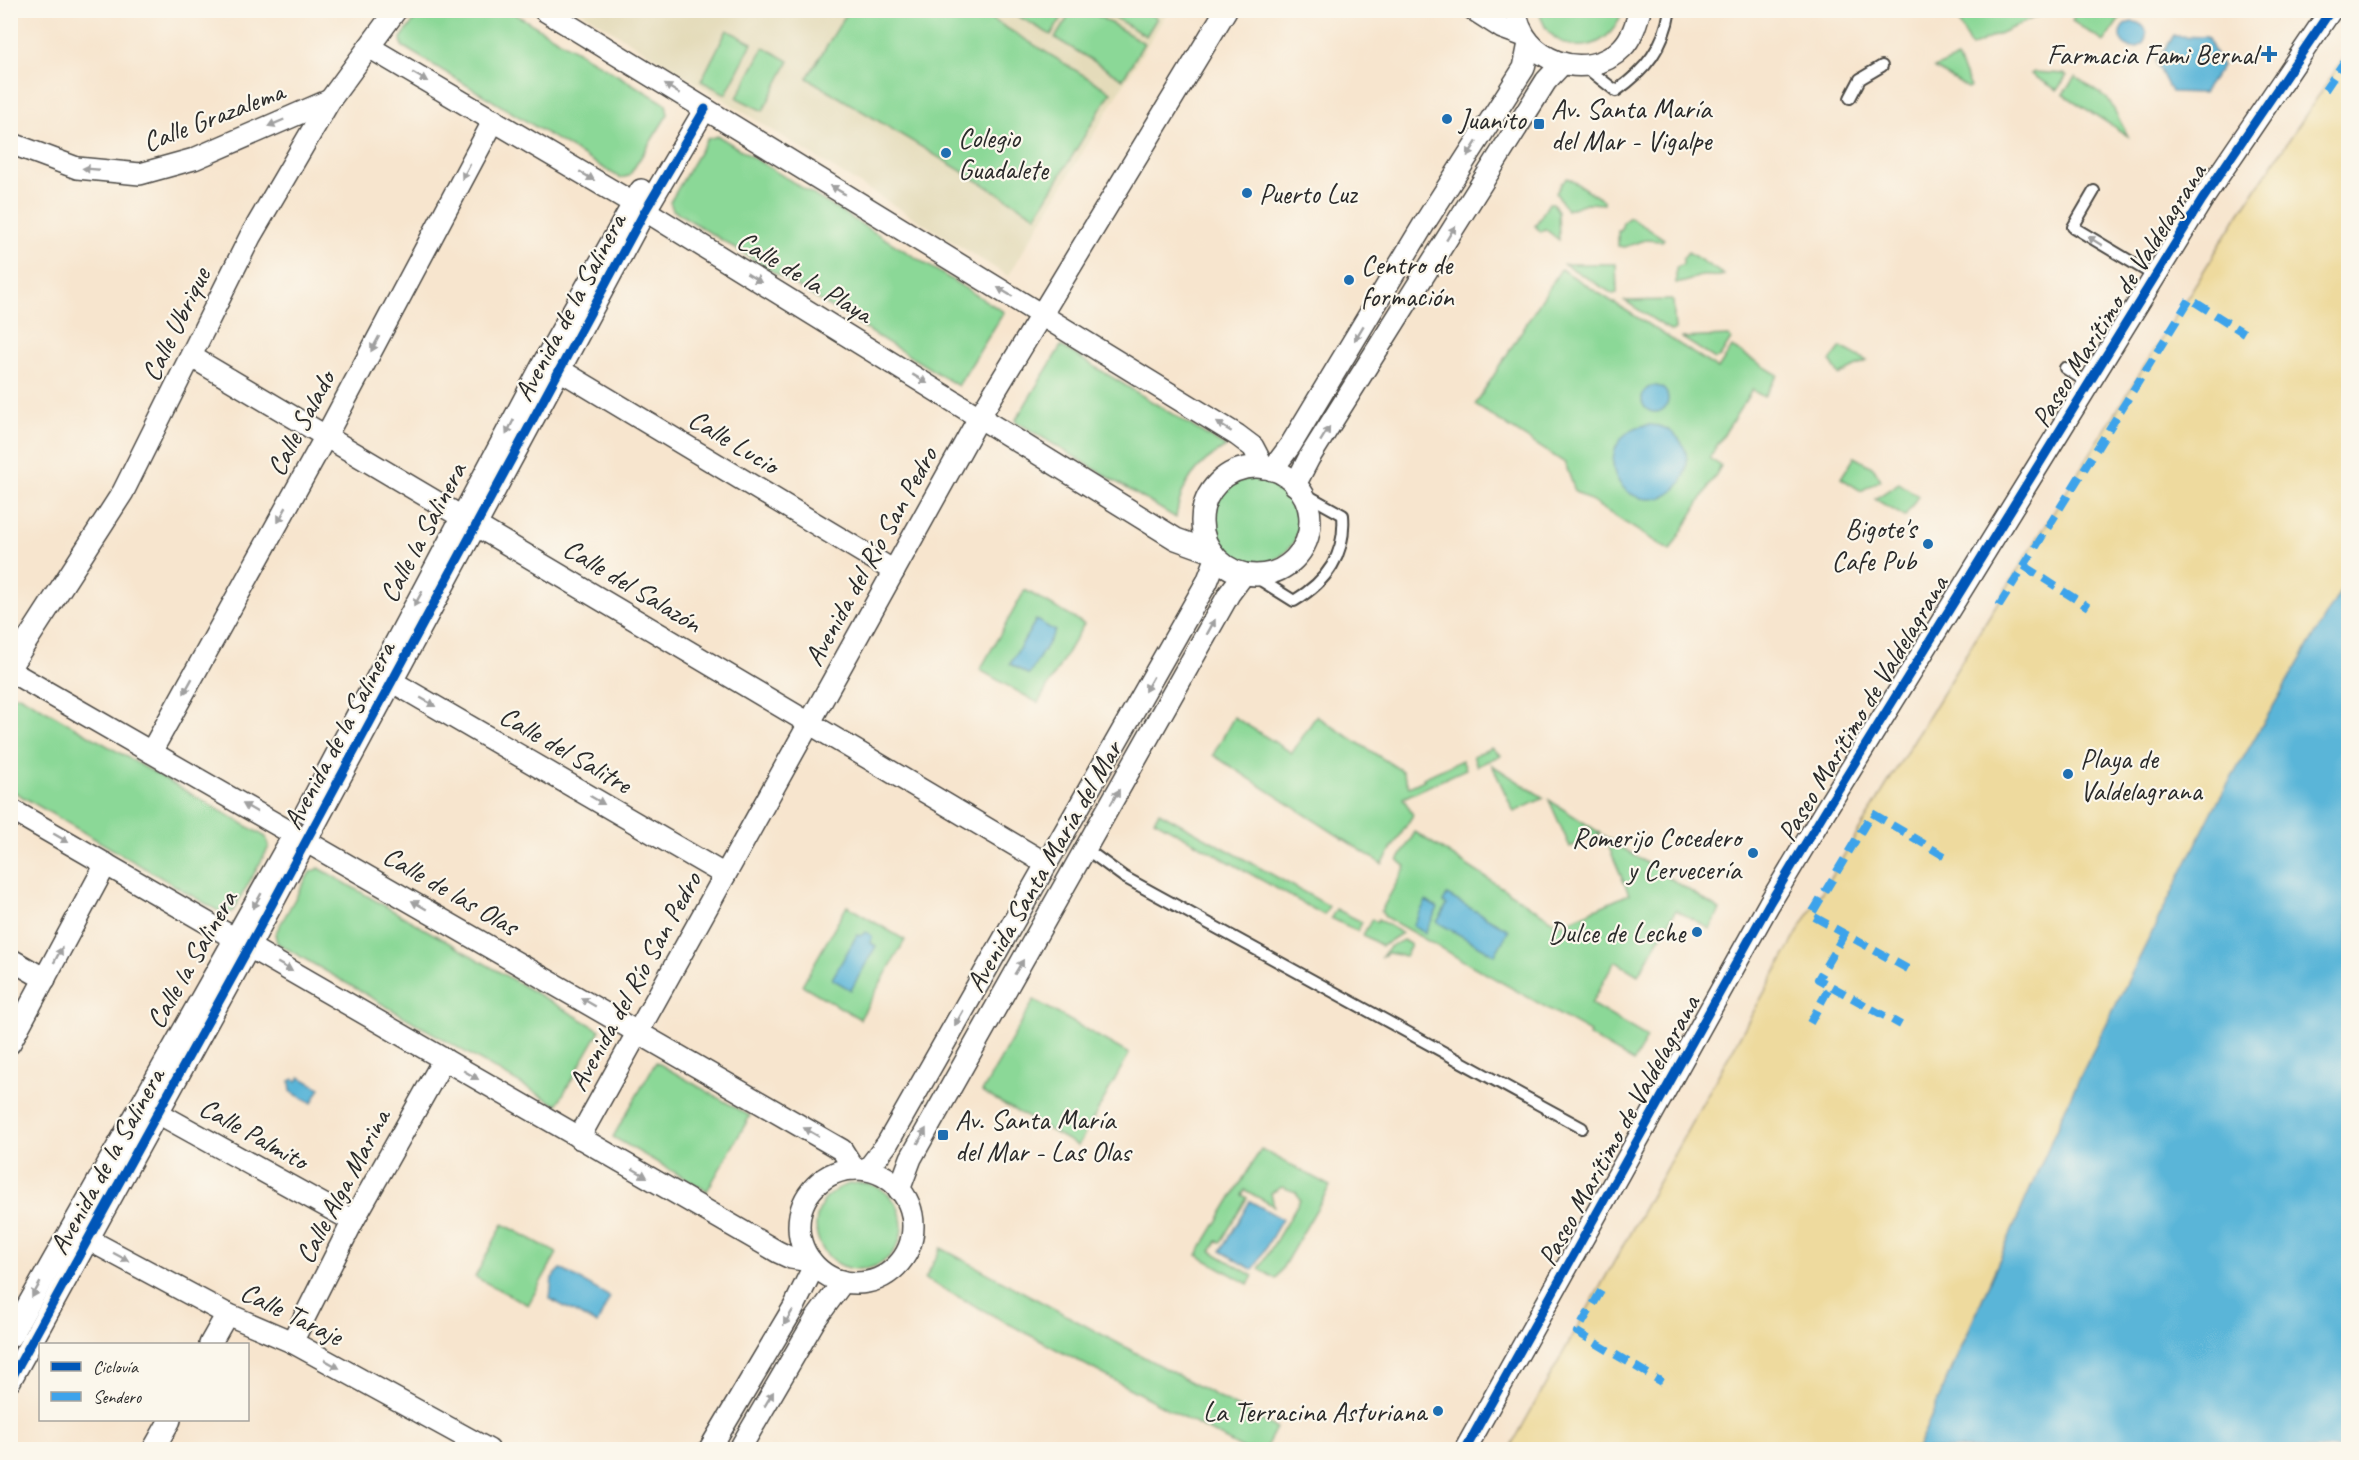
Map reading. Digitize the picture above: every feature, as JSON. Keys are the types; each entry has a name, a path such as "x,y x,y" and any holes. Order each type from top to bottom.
{"street":[{"name":"Calle Ubrique","path":"10,669 123,492 250,237 330,100 396,10"},
{"path":"544,10 1041,314 1253,447 1268,469 1298,488 1310,519 1303,548 1283,569 1249,575 1229,569 1214,556 1204,538 1203,507 1210,493 1220,481 1233,472 1248,468 1268,469 1290,446 1424,224 1524,68 1526,39 1516,10"},
{"name":"Avenida del Río San Pedro","path":"579,1138 980,416 1226,10"},
{"path":"1473,10 1502,28 1526,39 1550,60 1562,64 1584,66 1605,60 1622,48 1635,30 1640,10"},
{"name":"Paseo Marítimo de Valdelagrana","path":"2150,273 2192,192 2315,10"},
{"name":"Paseo Marítimo de Valdelagrana","path":"1452,1449 1815,804 2077,376 2202,200 2331,10"},
{"name":"Calle de la Playa","path":"369,47 639,207 1176,538 1214,556"},
{"path":"1298,488 1546,81 1562,64"},
{"name":"Calle Grazalema","path":"10,143 77,168 140,174 194,159 330,100"},
{"name":"Avenida de la Salinera","path":"301,837 639,207 699,106"},
{"name":"Calle Salado","path":"151,752 326,436 494,120"},
{"name":"Calle del Salazón","path":"192,357 1045,863"},
{"name":"Calle Lucio","path":"553,365 894,571"},
{"name":"Paseo Marítimo de Valdelagrana","path":"1465,1449 1769,904 2077,376"},
{"name":"Avenida Santa María del Mar","path":"860,1170 892,1134 1207,582 1214,556"},
{"name":"Avenida Santa María del Mar","path":"899,1190 910,1158 1229,594 1249,575"},
{"name":"Calle de las Olas","path":"10,669 842,1150 860,1170"},
{"name":"Calle del Salitre","path":"385,677 725,875"},
{"path":"10,809 778,1252 812,1263"},
{"name":"Calle la Salinera","path":"10,1337 69,1230 242,943 301,837"},
{"path":"10,1043 106,864"},
{"name":"Avenida de la Salinera","path":"10,1381 158,1113 242,943"},
{"path":"10,959 45,979"},
{"name":"Calle Alga Marina","path":"292,1342 353,1221 444,1059"},
{"name":"Calle Palmito","path":"158,1113 353,1221"},
{"path":"860,1170 890,1181 899,1190 912,1216 912,1234 908,1251 897,1266 883,1277 866,1283 843,1282 828,1276 812,1263 802,1245 799,1228 805,1202 821,1181 837,1173 860,1170"},
{"name":"Calle Taraje","path":"69,1230 226,1314 292,1342 489,1449"},
{"path":"710,1449 794,1308 812,1263"},
{"path":"739,1449 815,1320 843,1282"},
{"path":"211,1343 226,1314"},
{"path":"153,1449 169,1421"}],"lane":[{"path":"1584,66 1616,91 1647,65 1659,48 1667,31 1670,10"},
{"path":"1850,98 1860,79 1882,66"},
{"path":"2094,191 2073,227 2150,273"},
{"path":"1249,575 1294,601 1319,583 1332,567 1341,550 1342,515 1298,488"},
{"path":"1086,849 1124,877 1582,1128"}],"shaded area":[{"name":"Colegio Guadalete","path":"580,11 1168,11 1008,276"}],"green space":[{"path":"977,10 1111,92 1036,216 807,78 848,11"},
{"path":"1539,10 1622,11 1615,26 1606,37 1593,44 1580,46 1567,44 1555,38 1545,27"},
{"path":"2076,10 2141,11 2140,15 2123,14 2104,42 2072,21"},
{"path":"421,11 510,11 666,104 668,114 629,176 620,178 402,46 401,38"},
{"path":"1009,11 1066,11 1051,35"},
{"path":"1072,11 1090,11 1144,43 1123,79 1055,38"},
{"path":"1103,11 1144,11 1157,18 1146,36"},
{"path":"1953,11 2048,11 1971,47"},
{"path":"727,30 752,43 726,94 701,81"},
{"path":"764,47 789,61 763,111 737,98"},
{"path":"1957,58 1971,87 1968,88 1934,68"},
{"path":"2034,72 2067,76 2057,90 2031,74"},
{"path":"2075,77 2109,100 2128,136 2063,94"},
{"path":"718,136 1004,312 958,386 673,210 670,202 707,139"},
{"path":"1568,178 1604,201 1604,204 1586,203 1567,210 1556,193 1563,181"},
{"path":"1549,203 1553,203 1558,211 1559,240 1545,229 1541,232 1535,226"},
{"path":"1630,217 1664,239 1662,241 1644,240 1625,247 1618,246 1618,231 1621,231 1623,222"},
{"path":"1688,252 1724,275 1702,276 1676,283 1676,268 1683,264 1683,258"},
{"path":"1564,264 1616,264 1617,293 1613,294"},
{"path":"1561,269 1718,369 1732,347 1778,375 1764,397 1752,390 1709,458 1721,466 1670,551 1575,491 1565,463 1475,405"},
{"path":"1673,300 1675,330 1671,331 1625,301"},
{"path":"1729,336 1731,339 1720,357 1715,359 1682,338"},
{"path":"1061,346 1226,447 1207,460 1192,476 1181,495 1176,518 1015,421"},
{"path":"1841,347 1867,361 1839,375 1830,361"},
{"path":"1854,457 1874,468 1881,480 1861,491 1841,478"},
{"path":"1248,478 1264,478 1287,490 1296,504 1299,521 1296,538 1287,552 1264,564 1248,564 1232,557 1220,545 1213,529 1213,513 1220,497 1232,485"},
{"path":"1899,483 1918,496 1905,517 1875,499"},
{"path":"1025,590 1084,624 1038,703 980,670"},
{"path":"19,695 266,837 269,847 233,911 225,915 11,790 11,697"},
{"path":"1316,716 1402,771 1409,787 1462,760 1466,769 1403,798 1413,815 1382,864 1213,755 1234,717 1292,753"},
{"path":"1491,748 1501,755 1477,766 1473,756"},
{"path":"1492,765 1544,798 1514,812"},
{"path":"1549,800 1600,833 1600,834 1570,847"},
{"path":"1159,812 1329,906 1324,915 1154,820"},
{"path":"1415,832 1560,925 1629,894 1604,836 1720,910 1710,929 1676,910 1638,975 1615,961 1591,1004 1647,1037 1634,1062 1589,1036 1590,1032 1385,917 1381,911 1406,866 1398,861"},
{"path":"319,868 600,1030 557,1105 277,943 275,934 310,872"},
{"path":"847,906 905,940 860,1019 802,985"},
{"path":"1336,909 1362,922 1357,931 1331,918"},
{"path":"1372,919 1376,922 1378,919 1402,933 1382,946 1363,935"},
{"path":"1403,940 1411,945 1405,956 1388,953 1381,958 1389,947"},
{"path":"1034,1000 1129,1054 1078,1146 982,1092"},
{"path":"656,1062 750,1116 707,1191 613,1137"},
{"path":"1261,1149 1330,1186 1276,1279 1259,1269 1300,1200 1296,1192 1282,1187 1271,1193 1274,1206 1245,1190 1242,1195 1247,1198 1221,1242 1217,1241 1211,1251 1253,1276 1248,1284 1197,1255"},
{"path":"851,1183 867,1183 890,1195 899,1209 902,1226 899,1243 890,1257 867,1269 851,1269 835,1262 823,1250 816,1234 816,1218 823,1202 835,1190"},
{"path":"503,1224 557,1253 528,1305 475,1277"},
{"path":"941,1248 1276,1428 1265,1449 1243,1449 925,1279"}],"sand":[{"name":"Playa de Valdelagrana","path":"2348,52 2348,579 2073,1091 1917,1449 1509,1450 1803,923 1983,626 2239,214"}],"water":[{"path":"2133,22 2142,26 2146,35 2142,44 2133,48 2124,44 2120,35 2124,26"},
{"path":"2174,36 2207,37 2222,66 2203,93 2171,92 2156,62"},
{"path":"1655,386 1665,389 1668,399 1665,409 1655,412 1645,409 1642,399 1645,389"},
{"path":"1650,425 1664,428 1676,436 1684,448 1687,462 1684,476 1676,488 1664,496 1650,499 1636,496 1624,488 1616,476 1613,462 1616,448 1624,436 1636,428"},
{"path":"2348,578 2348,1449 1917,1449 2073,1091 2214,808"},
{"path":"1036,620 1055,631 1029,675 1010,664"},
{"path":"1447,895 1509,930 1495,955 1437,922 1447,905 1443,902"},
{"path":"1426,901 1438,908 1425,933 1413,926"},
{"path":"866,932 872,936 871,943 876,946 851,990 832,979 857,935 860,936"},
{"path":"300,1077 320,1088 312,1103 291,1092 290,1081 294,1079 297,1081"},
{"path":"1250,1201 1282,1219 1253,1270 1221,1251"},
{"path":"561,1269 610,1297 597,1324 550,1299 552,1278"}],"marked path":[{"path":"2325,90 2348,56"},
{"path":"1999,606 2190,299 2244,333"},
{"path":"2024,566 2088,607"},
{"path":"1908,969 1811,915 1872,813 1951,860"},
{"path":"1845,933 1818,979 1901,1025"},
{"path":"1810,1023 1830,986"},
{"path":"1601,1291 1577,1332 1662,1382"}],"cycle path":[{"path":"1465,1450 1769,904 2202,200 2331,10"},
{"path":"10,1381 249,947 645,211 705,109"}],"place":[{"name":"Farmacia Fami Bernal","path":"2269,54"},
{"name":"Juanito","path":"1447,119"},
{"name":"Av. Santa María del Mar - Vigalpe","path":"1539,124"},
{"name":"Colegio Guadalete","path":"946,153"},
{"name":"Puerto Luz","path":"1247,193"},
{"name":"Centro de formación","path":"1349,280"},
{"name":"Bigote's Cafe Pub","path":"1928,544"},
{"name":"Playa de Valdelagrana","path":"2068,774"},
{"name":"Romerijo Cocedero y Cervecería","path":"1753,853"},
{"name":"Dulce de Leche","path":"1697,932"},
{"name":"Av. Santa María del Mar - Las Olas","path":"943,1135"},
{"name":"La Terracina Asturiana","path":"1438,1411"}]}
